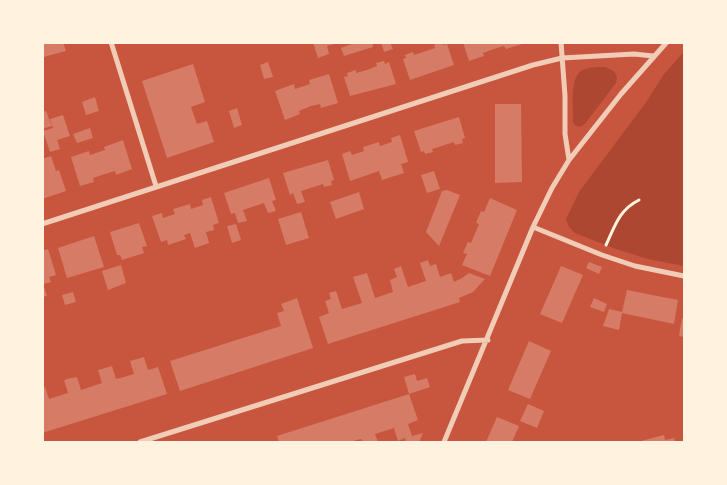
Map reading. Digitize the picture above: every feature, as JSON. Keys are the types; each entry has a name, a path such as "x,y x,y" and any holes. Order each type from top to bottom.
{"street":[{"path":"111,42 156,186"},
{"path":"561,42 565,96 565,134 569,160"},
{"path":"444,442 552,188 569,160 621,94 666,42"},
{"path":"42,224 533,65 562,58 634,54 653,56"},
{"path":"534,227 602,255 635,266 684,276"},
{"path":"140,442 462,340 488,340"}],"path":[{"path":"602,255 619,216 628,205 638,200"}],"shaded area":[{"path":"684,52 684,266 648,259 575,233 569,227 566,219 579,192 647,101 664,74"},
{"path":"605,67 614,71 617,77 616,83 584,125 579,127 573,122 573,92 576,77 585,69"}],"building":[{"path":"42,42 63,42 66,51 44,57"},
{"path":"313,42 338,43 327,46 329,54 318,58"},
{"path":"357,42 372,42 373,47 344,56 341,48"},
{"path":"381,42 390,42 393,49 384,52"},
{"path":"442,42 443,45 447,44 454,65 410,80 403,59 406,58 405,55 413,52 414,55 435,48 434,45"},
{"path":"463,42 521,42 522,44 506,49 504,46 494,49 483,53 484,56 469,61"},
{"path":"384,61 385,64 389,62 396,84 350,96 344,77 348,76 347,73 356,70 356,73 367,70 377,66 376,63"},
{"path":"268,62 273,77 264,79 260,65"},
{"path":"193,64 205,102 191,107 197,124 207,121 214,142 167,158 142,81"},
{"path":"329,74 338,103 321,108 320,104 311,106 299,111 300,114 285,120 275,91 294,84 295,89 310,84 309,80"},
{"path":"95,97 99,111 86,115 82,102"},
{"path":"495,104 521,104 522,182 495,183"},
{"path":"237,108 242,125 234,128 229,111"},
{"path":"46,111 52,126 42,129 42,112"},
{"path":"63,115 70,136 57,140 60,149 50,152 43,131 53,128 50,119"},
{"path":"459,117 465,138 462,139 463,143 455,145 454,142 432,149 433,152 425,154 424,151 421,152 414,131"},
{"path":"90,128 93,138 77,143 73,134"},
{"path":"400,135 408,162 401,164 404,173 382,180 379,171 350,181 342,154 350,151 352,155 364,151 363,147 379,142 380,146 392,142 391,138"},
{"path":"123,140 132,169 116,175 115,171 105,174 93,178 94,182 80,186 71,157 89,151 90,155 105,150 104,147"},
{"path":"51,156 56,171 59,170 66,191 42,199 42,159"},
{"path":"328,160 334,180 331,181 332,185 324,187 323,184 301,191 305,202 297,204 293,193 290,195 283,173"},
{"path":"434,171 440,189 427,193 421,175"},
{"path":"269,178 276,200 272,201 276,211 268,213 264,203 243,210 247,221 238,223 235,213 231,214 224,193"},
{"path":"447,190 460,195 439,246 426,232 442,191"},
{"path":"359,192 364,209 336,219 330,202"},
{"path":"211,197 219,223 213,225 214,230 206,232 209,243 195,248 190,233 184,235 186,239 168,245 167,240 161,242 152,216 162,213 163,218 175,214 173,209 190,204 191,209 203,205 202,200"},
{"path":"490,198 517,210 490,276 462,265 467,254 463,253 468,242 471,243 479,224 476,223 481,211 484,212"},
{"path":"301,212 309,238 286,245 278,219"},
{"path":"139,223 147,246 142,247 144,253 122,260 120,255 117,255 110,232"},
{"path":"236,224 241,240 232,243 227,226"},
{"path":"94,236 104,267 67,278 58,248"},
{"path":"48,249 56,275 49,277 51,282 43,284 47,296 42,297 42,251"},
{"path":"428,260 430,266 436,264 440,277 451,273 454,282 469,273 485,279 473,292 459,298 460,302 328,344 319,317 329,313 325,301 331,299 329,293 336,291 342,309 362,303 353,277 367,273 375,298 393,292 390,280 397,277 394,269 401,266 408,287 426,281 420,263"},
{"path":"589,262 602,267 599,274 586,268"},
{"path":"121,265 126,283 108,290 102,271"},
{"path":"561,266 583,275 562,323 540,314"},
{"path":"627,290 678,300 674,324 622,313 619,330 603,326 609,309 622,312"},
{"path":"73,292 76,302 65,305 62,295"},
{"path":"297,298 313,348 180,391 170,361 281,326 277,313 284,311 281,304"},
{"path":"594,298 607,304 604,312 590,307"},
{"path":"682,318 684,319 684,337 679,336"},
{"path":"529,341 551,351 530,399 508,390"},
{"path":"144,357 148,370 158,367 167,394 42,433 42,388 45,387 49,399 68,393 64,380 77,377 81,390 102,383 98,370 112,366 116,379 134,374 130,361"},
{"path":"415,374 417,381 427,378 430,387 409,394 404,377"},
{"path":"409,394 418,420 408,424 412,436 423,433 419,442 406,442 405,438 398,441 394,428 375,434 378,442 363,442 361,439 349,442 279,442 277,436"},
{"path":"528,404 544,411 537,428 520,421"},
{"path":"497,417 519,426 512,442 486,442"},
{"path":"664,435 665,440 674,438 675,442 637,442"}]}
